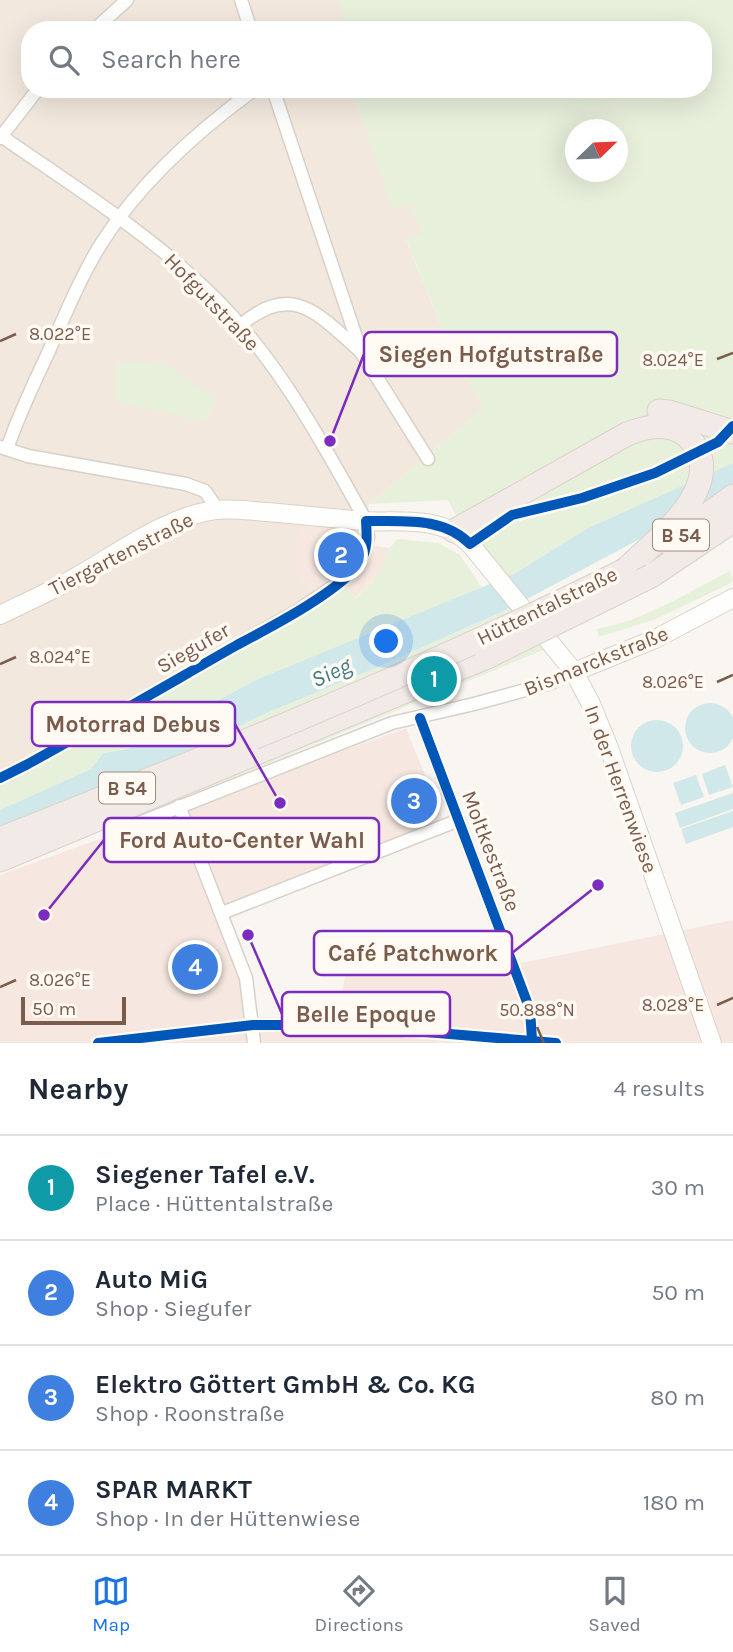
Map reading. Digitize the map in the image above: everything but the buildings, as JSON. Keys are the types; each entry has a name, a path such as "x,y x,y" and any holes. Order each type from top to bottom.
{"highway":[{"path":"454,531 461,509 634,416 657,411 669,412 697,431 733,432"},
{"path":"625,570 681,517 701,489 704,481 697,431"},
{"name":"Hüttentalstraße","path":"0,839 340,702 515,623 625,570 666,546 733,496"},
{"name":"Hüttentalstraße","path":"0,860 474,663 581,613 651,576 733,521"},
{"path":"651,576 733,538"}],"street":[{"path":"104,21 127,0"},
{"path":"241,0 248,21"},
{"path":"1,137 31,98"},
{"path":"218,510 205,491 186,484 28,456 4,448 76,289 102,242 119,218 191,138 243,98"},
{"path":"276,98 360,352 428,459"},
{"name":"Hofgutstraße","path":"1,137 119,218 182,267 212,295 270,362 294,397 366,521"},
{"path":"240,326 254,314 286,303 310,309 360,352"},
{"name":"Tiergartenstraße","path":"0,615 74,579 152,533 182,519 218,510 415,522 434,524 454,531"},
{"name":"Siegufer","path":"0,778 297,611 340,582 359,563 364,553 368,537 366,521"},
{"name":"In der Herrenwiese","path":"454,531 464,538 575,672 609,748 712,1043"},
{"name":"Bismarckstraße","path":"139,823 392,723 421,718 551,682 656,639 733,598"},
{"name":"Moltkestraße","path":"421,718 530,1010 532,1039"},
{"path":"179,806 246,978 254,1043"},
{"path":"222,913 459,820"},
{"path":"98,1043 253,1025 343,1025 556,1043"}],"shaded area":[{"path":"0,0 338,0 345,21 21,21 21,98 355,98 392,207 410,202 423,234 406,240 458,368 485,407 369,504 366,521 314,600 0,778"},
{"path":"306,516 366,521 367,545 390,548 377,577 354,599 314,600 293,566 296,541"},
{"path":"406,728 446,828 225,914 254,1020 336,1017 351,953 394,936 468,974 733,920 733,1043 0,1043 0,875"}],"green space":[{"path":"338,0 733,0 733,463 588,528 514,574 491,584 448,500 369,504 485,407 458,368 406,239 422,234 410,203 392,208 355,98 712,98 712,21 345,21"},
{"path":"116,362 165,364 217,400 206,422 115,401"},
{"path":"397,539 438,543 460,555 482,588 258,679 127,749 103,753 91,769 0,810 0,778 340,582 355,599 377,577"},
{"path":"730,571 733,581 727,585 656,619 599,637 597,629 649,613"},
{"path":"511,608 546,649 164,806 0,867 183,754 264,714"}],"water":[{"name":"Sieg","path":"733,463 733,495 640,539 506,610 264,714 183,754 0,830 0,810 91,769 103,753 128,749 258,679 514,574 588,528"},
{"path":"700,705 720,705 728,710 733,718 733,738 728,746 720,751 700,751 692,746 687,738 687,718 692,710"},
{"path":"657,720 667,722 675,728 681,736 681,756 675,764 667,770 657,772 647,770 639,764 633,756 631,746 633,736 639,728 647,722"},
{"path":"725,765 733,787 709,795 702,774"},
{"path":"696,775 704,797 681,805 673,783"},
{"path":"733,793 733,809 680,828 675,813"},
{"path":"733,811 733,827 686,844 681,829"}],"cycle path":[{"path":"0,778 321,597 351,573 363,557 367,537 366,521 421,522 447,529 470,544 512,515 582,498 655,473 718,442 733,426"},
{"path":"420,718 530,1010 532,1039"},
{"path":"98,1043 253,1025 343,1025 556,1043"}],"place":[{"name":"Siegen Hofgutstraße","path":"330,441"},
{"name":"Auto MiG","path":"341,555"},
{"name":"Siegener Tafel e.V.","path":"434,679"},
{"name":"Elektro Göttert GmbH & Co. KG","path":"414,801"},
{"name":"Motorrad Debus","path":"280,803"},
{"name":"Café Patchwork","path":"598,885"},
{"name":"Ford Auto-Center Wahl","path":"44,915"},
{"name":"Belle Epoque","path":"248,935"},
{"name":"SPAR MARKT","path":"195,967"}]}
